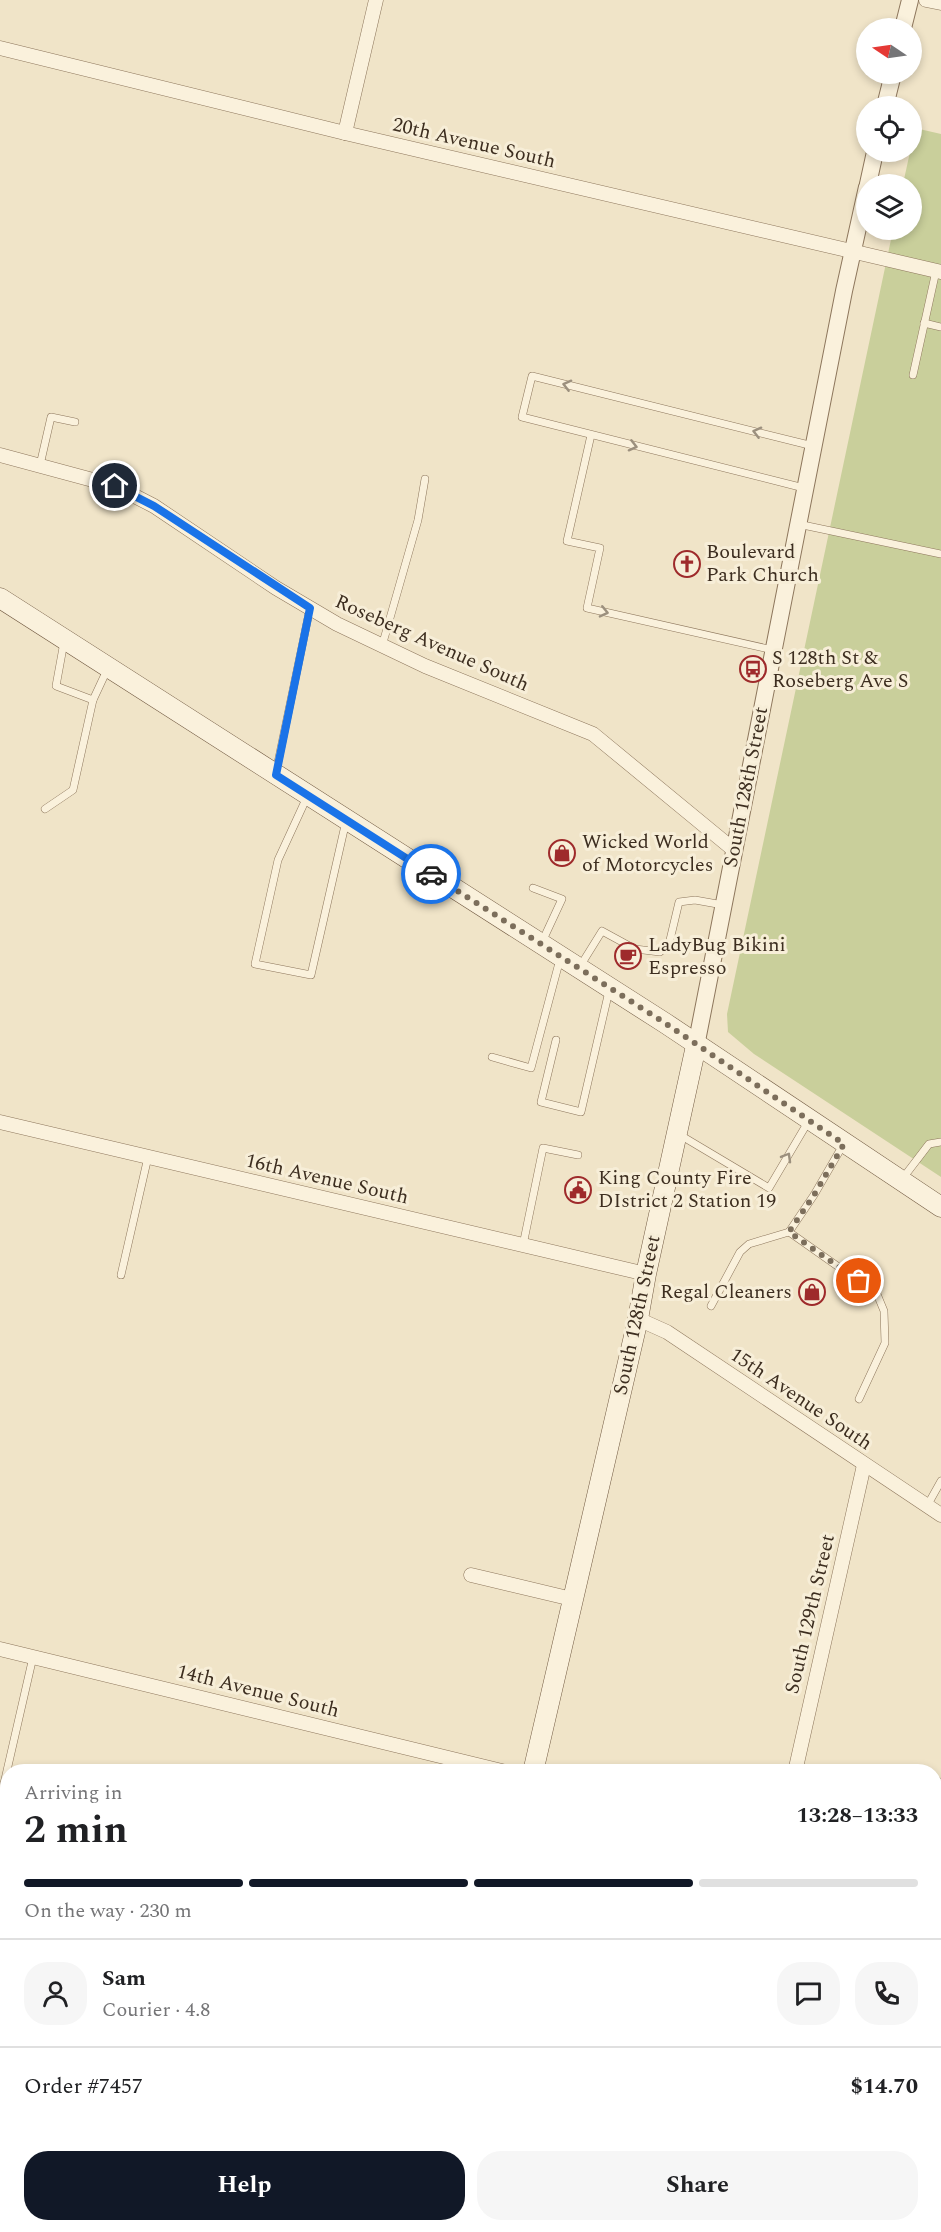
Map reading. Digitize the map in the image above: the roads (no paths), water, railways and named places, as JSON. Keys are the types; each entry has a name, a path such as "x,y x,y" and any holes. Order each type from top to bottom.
{"main road":[{"path":"0,598 610,988 941,1207"},
{"name":"South 128th Street","path":"535,1764 638,1319 645,1274 696,1046"}],"street":[{"path":"345,133 376,0"},
{"path":"906,18 910,0"},
{"path":"926,0 941,3"},
{"name":"20th Avenue South","path":"0,48 345,133 939,272"},
{"name":"South 128th Street","path":"696,1046 856,234"},
{"name":"Roseberg Avenue South","path":"0,455 115,486 154,506 337,624 425,666 593,734 734,850"},
{"name":"16th Avenue South","path":"0,1122 645,1274"},
{"name":"15th Avenue South","path":"638,1319 667,1332 941,1515"},
{"name":"South 129th Street","path":"797,1764 864,1465"},
{"path":"471,1575 572,1599"},
{"name":"14th Avenue South","path":"0,1649 473,1764"}],"lane":[{"path":"913,375 924,323 939,272"},
{"path":"924,323 941,327"},
{"path":"805,488 522,417 532,376 813,446"},
{"path":"40,465 51,417 75,422"},
{"path":"591,435 567,541 600,548 586,609 773,650"},
{"path":"382,646 418,520 425,479"},
{"path":"798,524 941,554"},
{"path":"276,775 310,608"},
{"path":"65,640 56,686 93,700"},
{"path":"45,809 73,790 93,700 108,667"},
{"path":"308,795 278,860 255,964 311,975 346,820"},
{"path":"532,888 562,900 540,944"},
{"path":"579,969 602,931 635,949 660,952 669,945 679,902 695,900 723,905"},
{"path":"492,1057 531,1068 560,957"},
{"path":"556,1040 541,1102 581,1112 610,988"},
{"path":"678,1134 769,1188 809,1121"},
{"path":"901,1181 930,1144 941,1142"},
{"path":"711,1306 740,1252 749,1244 789,1232 844,1144"},
{"path":"523,1245 543,1148 578,1155"},
{"path":"121,1275 148,1157"},
{"path":"789,1232 877,1294 885,1311 885,1343 859,1399"},
{"path":"927,1506 941,1481"},
{"path":"8,1764 33,1657"}],"place":[{"name":"Boulevard Park Church","path":"687,564"},
{"name":"S 128th St & Roseberg Ave S","path":"753,669"},
{"name":"Wicked World of Motorcycles","path":"562,853"},
{"name":"LadyBug Bikini Espresso","path":"628,956"},
{"name":"King County Fire DIstrict 2 Station 19","path":"578,1190"},
{"name":"Regal Cleaners","path":"812,1292"}]}
